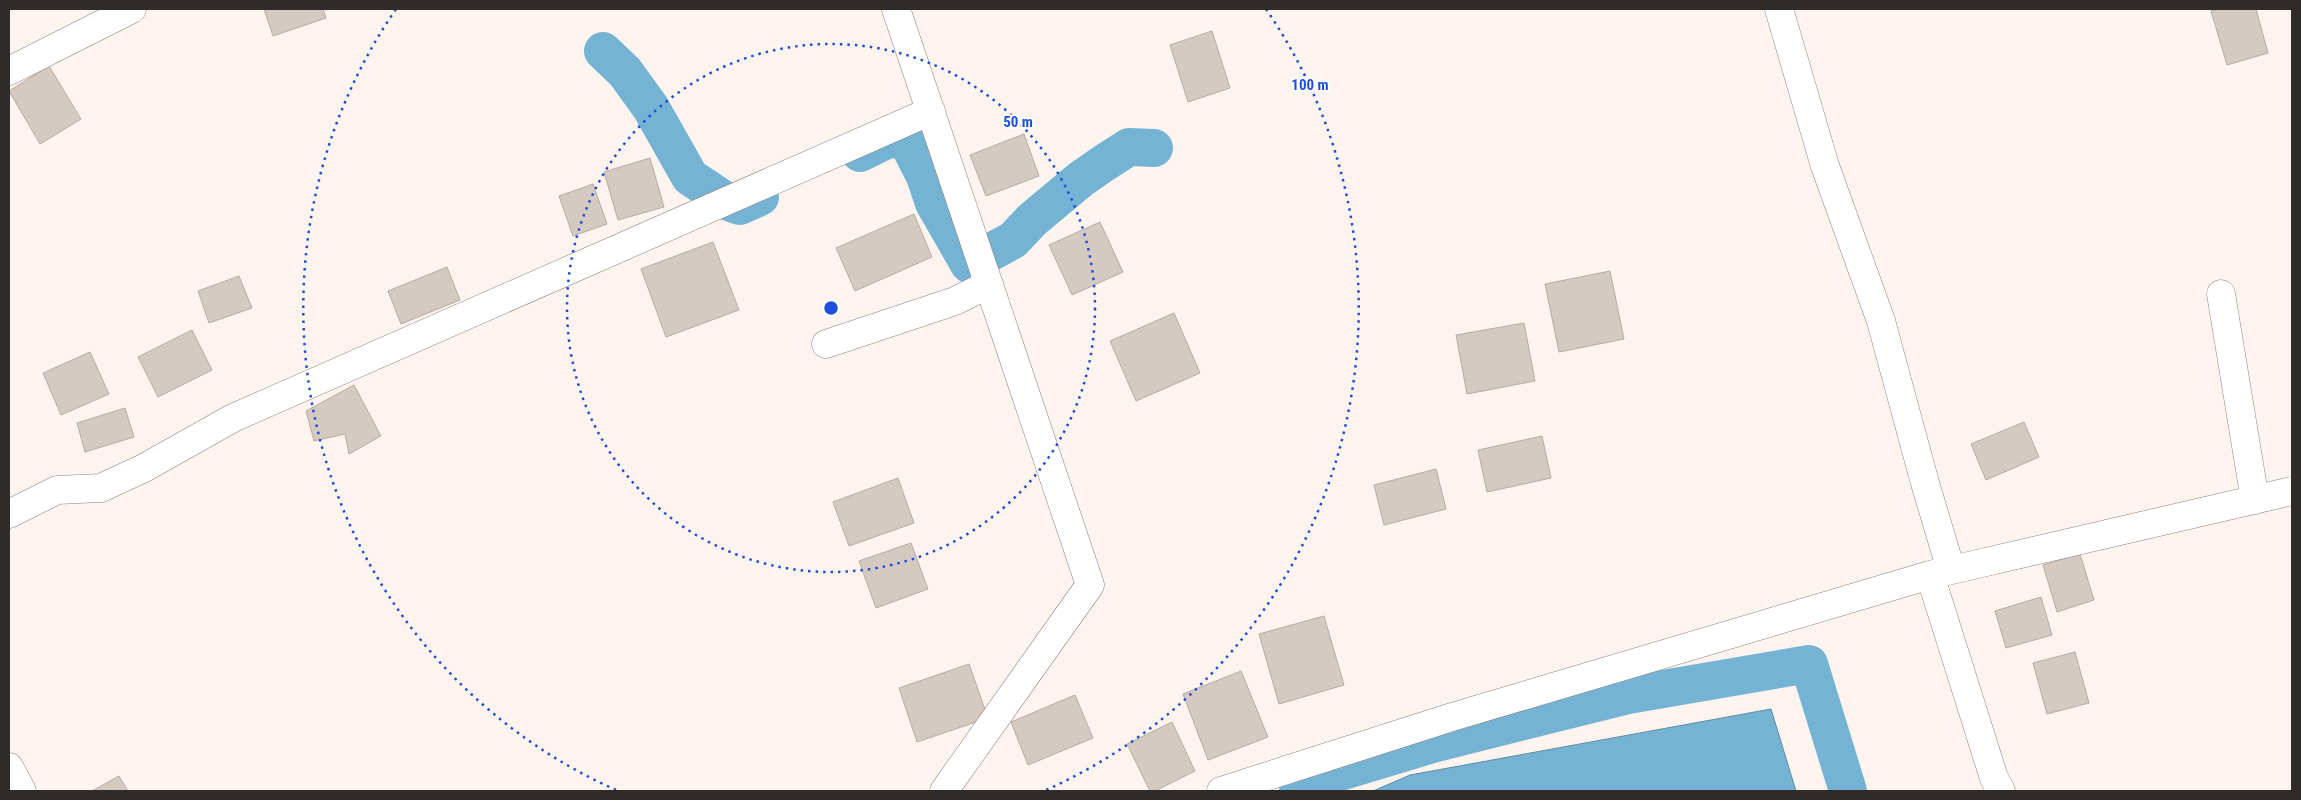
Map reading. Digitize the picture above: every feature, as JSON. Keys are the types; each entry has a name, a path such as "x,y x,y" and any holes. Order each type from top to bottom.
{"street":[{"path":"9,71 132,9"},
{"path":"896,9 1090,585 944,791"},
{"path":"1779,9 1825,166 1881,321 1925,483 1940,572 1994,778 2001,791"},
{"path":"9,514 57,490 101,488 144,468 233,418 931,111"},
{"path":"826,344 955,301 983,267"},
{"path":"2221,294 2255,500"},
{"path":"1221,791 1452,717 1940,572 2292,492"},
{"path":"9,767 22,791"}],"water":[{"path":"1771,709 1796,791 1373,791 1410,775"}],"building":[{"path":"264,9 323,9 326,18 273,36"},
{"path":"2220,9 2256,9 2268,53 2227,65 2211,11"},
{"path":"1212,31 1230,88 1188,102 1170,45"},
{"path":"49,66 81,119 40,144 9,91"},
{"path":"1024,134 1039,176 986,196 970,155"},
{"path":"650,158 664,207 618,220 604,172"},
{"path":"593,184 607,224 573,236 559,196"},
{"path":"914,214 932,257 855,291 836,248"},
{"path":"1100,222 1123,272 1072,295 1049,245"},
{"path":"713,242 739,310 666,337 641,269"},
{"path":"447,267 460,300 401,324 388,291"},
{"path":"1610,271 1624,339 1559,352 1545,284"},
{"path":"239,276 252,308 209,323 198,291"},
{"path":"1174,313 1200,373 1136,401 1110,341"},
{"path":"1524,323 1535,381 1467,394 1456,335"},
{"path":"192,330 212,370 158,397 138,357"},
{"path":"90,352 109,394 61,415 43,373"},
{"path":"354,385 381,436 349,454 345,434 314,441 306,411"},
{"path":"125,408 134,437 85,452 77,423"},
{"path":"2024,422 2039,457 1986,480 1971,444"},
{"path":"1542,436 1551,478 1487,492 1478,450"},
{"path":"1436,469 1446,509 1384,525 1374,485"},
{"path":"898,478 914,523 849,546 833,502"},
{"path":"911,543 928,589 876,608 859,561"},
{"path":"2080,554 2094,600 2057,612 2043,565"},
{"path":"2041,597 2052,635 2006,648 1995,611"},
{"path":"1324,616 1344,685 1279,704 1259,634"},
{"path":"2075,652 2089,703 2047,714 2033,663"},
{"path":"969,664 988,718 917,742 899,688"},
{"path":"1241,671 1268,737 1208,760 1183,694"},
{"path":"1075,695 1093,738 1028,765 1011,722"},
{"path":"1172,722 1195,771 1155,791 1150,791 1127,744"},
{"path":"119,776 128,791 92,791"}],"waterway":[{"path":"603,51 625,72 651,108 690,177 726,201 740,206 760,197"},
{"path":"860,153 882,142 904,135 925,176 934,203 969,264 1013,240 1033,219 1081,179 1129,147 1154,148"},
{"path":"1298,791 1323,777 1436,743 1628,695 1809,664 1848,791"}]}
